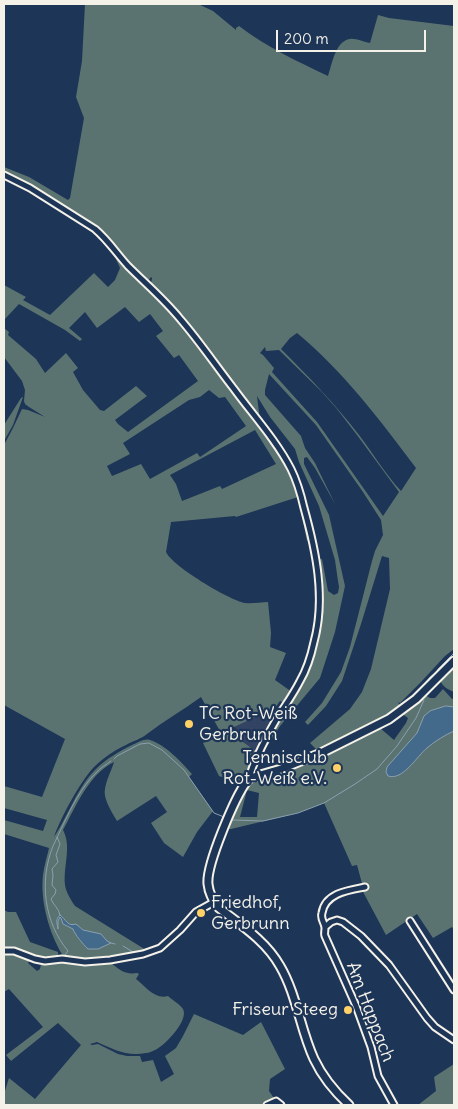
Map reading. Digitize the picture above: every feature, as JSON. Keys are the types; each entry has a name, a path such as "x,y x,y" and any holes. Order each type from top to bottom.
{"street":[{"path":"4,175 30,188 95,229 113,247 189,329 292,470 309,525 319,579 319,622 308,664 264,742 229,818 217,846 208,882 209,892 219,908 261,941 280,965 294,995 310,1050 331,1086 349,1105"},
{"path":"247,781 321,753 377,726 416,699 454,661"},
{"name":"Am Happach","path":"365,887 343,892 328,899 321,918 325,928 324,936 356,1006 371,1047 378,1076 394,1105"},
{"path":"4,951 14,952 40,961 61,959 85,962 143,954 160,948 196,912 214,902"},
{"name":"Am Happach","path":"325,928 331,922 340,921 361,936 388,965 435,1027 454,1040"},
{"path":"410,921 454,990"},
{"path":"268,1105 276,1101 281,1105"}],"shaded area":[{"path":"446,706 454,707 454,731 430,745 399,775 394,777 388,776 386,772 387,767 417,733 424,716 430,711"},
{"path":"263,712 272,721 257,752 243,742 234,726"},
{"path":"60,915 69,924 76,924 83,930 101,934 111,943 98,949 88,949 77,937 73,929 63,924 60,917 58,929 57,920"}],"green space":[{"path":"85,4 198,4 213,11 236,30 239,26 271,47 328,76 335,54 341,44 352,39 370,43 378,15 454,26 454,649 400,703 398,702 401,708 389,717 319,752 310,743 350,709 362,692 371,669 390,589 389,558 382,556 342,681 326,706 308,725 305,722 322,703 341,672 350,647 375,551 383,535 381,520 316,425 269,374 265,395 301,436 305,448 315,463 335,504 315,468 307,457 304,458 304,464 329,515 345,586 335,632 320,678 280,726 268,745 266,743 273,729 296,693 320,626 317,560 322,559 328,591 334,595 338,593 339,587 335,560 319,506 295,449 270,417 257,396 260,421 162,294 152,286 151,277 148,281 119,253 117,247 112,242 4,173 4,167 29,177 68,200 70,198 84,118 76,97 82,61","holes":["297,333 330,363 375,414 416,468 401,491 341,412 281,349","265,347 266,351 279,350 322,392 337,409 399,492 383,516 317,422 272,372 274,368 260,353"]},
{"path":"103,239 162,301 192,336 276,448 292,472 303,507 309,539 307,541 298,497 236,517 171,522 166,552 170,558 202,582 237,601 245,603 268,602 271,633 270,647 286,653 275,680 292,692 285,703 280,701 275,708 221,733 201,697 145,736 109,754 89,773 71,800 54,837 79,792 97,768 132,745 146,740 156,742 183,764 192,774 189,777 213,811 197,832 183,857 164,843 151,823 167,812 156,796 117,821 105,796 106,783 114,762 97,774 78,801 63,830 67,843 66,890 75,906 146,950 103,959 79,959 62,954 57,946 46,916 42,885 49,848 4,834 4,820 43,831 47,820 4,808 4,786 42,797 65,739 4,705 4,445 22,409 45,417 25,404 25,390 22,381 4,357 4,328 9,332 8,335 36,359 45,373 66,353 78,368 73,372 83,390 100,410 104,411 136,386 147,396 115,420 128,432 198,381 179,355 174,358 156,336 163,331 150,314 139,322 125,307 97,328 85,312 69,328 82,339 80,341 65,330 19,304 4,320 4,285 26,297 23,300 50,315 94,273 108,287 115,280 120,268 116,259 102,241","holes":["209,390 219,398 225,397 246,426 200,457 197,453 150,479 141,464 112,476 107,466 130,454 123,443 189,400 200,397","255,430 276,464 222,489 220,486 182,501 176,484 170,475"]},
{"path":"23,397 13,425 4,441 4,425"},
{"path":"454,666 454,692 446,688 440,680"},
{"path":"443,689 452,699 454,698 454,930 452,927 433,938 417,914 386,935 361,888 363,887 357,865 352,866 324,803 298,813 228,829 242,797 247,791 240,817 257,817 259,793 247,790 254,782 315,762 380,728 394,740 408,718 401,713 425,695 435,698"},
{"path":"236,730 243,742 257,752 243,781 240,783 219,776 203,743"},
{"path":"4,910 16,912 30,942 58,952 58,958 47,960 4,949"},
{"path":"4,953 16,954 30,960 28,963 37,971 40,969 41,964 110,962 125,972 139,974 136,979 150,992 163,997 168,996 178,1004 183,1009 184,1014 180,1025 166,1042 153,1051 133,1054 120,1052 97,1042 90,1044 98,1044 118,1054 140,1056 142,1062 153,1060 161,1082 174,1074 165,1056 176,1048 194,1014 243,1035 261,1022 285,1069 270,1079 269,1091 276,1101 268,1105 4,1105 4,1094 9,1078 35,1099 81,1045 58,1023 11,1061 6,1055 43,1027 9,989 4,992"},
{"path":"454,1064 454,1105 418,1105 436,1091 434,1077"}],"waterway":[{"path":"424,685 454,653"},
{"path":"233,820 263,821 298,813 324,803 355,784 377,769 397,746 416,718 424,700"},
{"path":"114,759 140,744 149,743 162,750 184,770 214,813 224,817"},
{"path":"65,955 68,951 54,927 46,901 45,887 49,859 55,841 82,791 91,778 111,761"},
{"path":"57,837 60,844 56,855 58,862 52,869 52,885 56,890 51,899 60,915"},
{"path":"111,943 115,944"},
{"path":"123,946 133,952"},
{"path":"4,948 10,948"},
{"path":"17,949 44,958"}],"place":[{"name":"TC Rot-Weiß Gerbrunn","path":"189,724"},
{"name":"Tennisclub Rot-Weiß e.V.","path":"337,768"},
{"name":"Friedhof, Gerbrunn","path":"201,913"},
{"name":"Friseur Steeg","path":"348,1010"}]}
